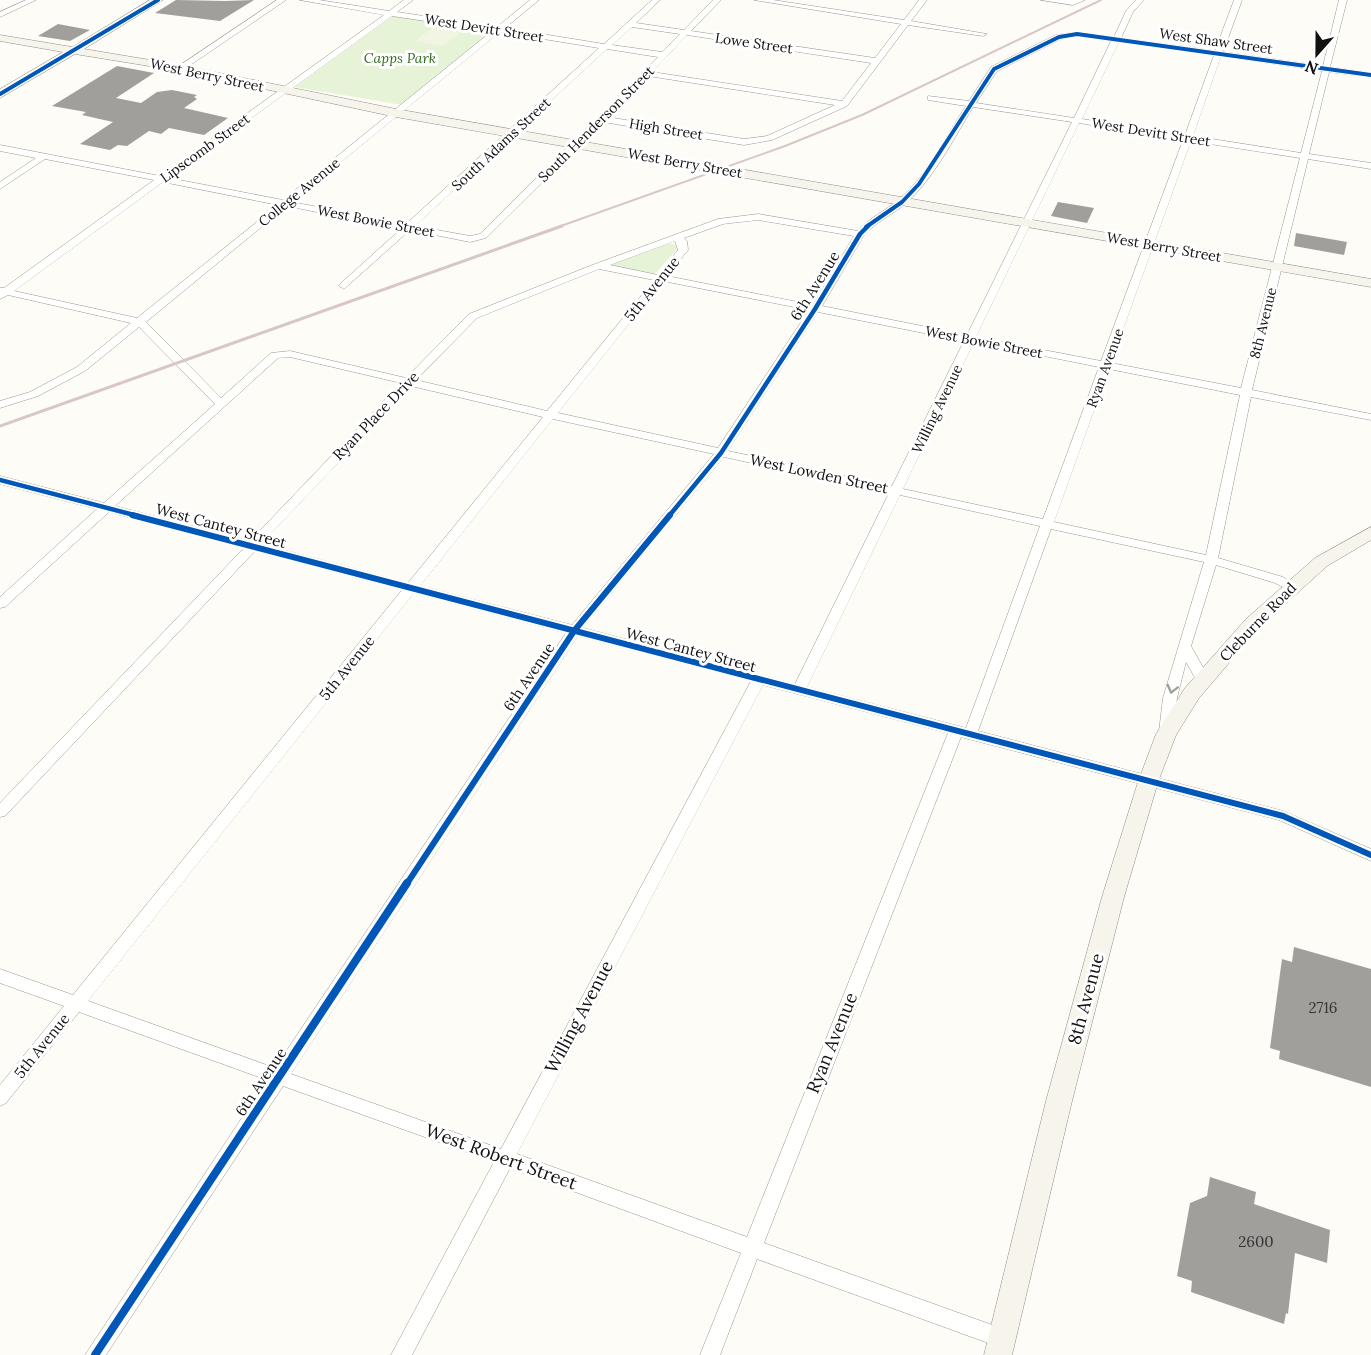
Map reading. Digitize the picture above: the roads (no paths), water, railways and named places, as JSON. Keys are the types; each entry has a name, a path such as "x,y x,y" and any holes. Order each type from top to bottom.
{"main road":[{"path":"0,94 158,0"},
{"name":"West Berry Street","path":"0,38 180,68 283,91 513,133 1371,283"},
{"name":"Cleburne Road","path":"1166,734 1203,680 1253,623 1291,586 1321,562 1371,532"},
{"name":"8th Avenue","path":"1000,1347 1059,1101 1110,906 1148,782 1166,734"}],"street":[{"path":"0,15 32,0"},
{"path":"180,68 282,0"},
{"name":"West Devitt Street","path":"304,0 663,55"},
{"name":"Lipscomb Street","path":"2,293 409,0"},
{"name":"College Avenue","path":"0,405 34,394 81,369 536,0"},
{"name":"South Adams Street","path":"344,286 410,228 656,0"},
{"name":"South Henderson Street","path":"470,239 483,236 717,0"},
{"path":"758,0 983,34"},
{"path":"646,73 844,104 923,0"},
{"path":"1045,0 1077,2"},
{"name":"Willing Avenue","path":"799,690 1028,224 1116,39 1130,11 1140,0"},
{"name":"Ryan Avenue","path":"710,1355 751,1248 1047,524 1238,0"},
{"name":"8th Avenue","path":"1166,734 1170,698 1211,560 1246,392 1342,0"},
{"name":"Lowe Street","path":"630,24 877,61"},
{"name":"West Shaw Street","path":"1059,37 1077,34 1371,75"},
{"name":"6th Avenue","path":"95,1355 574,631 721,453 815,309 860,234 867,226 902,202 919,184 994,69 1059,37"},
{"name":"West Devitt Street","path":"931,98 1371,166"},
{"name":"High Street","path":"601,118 744,142 769,138 844,104"},
{"name":"West Bowie Street","path":"0,148 470,239"},
{"path":"0,186 44,157"},
{"name":"Ryan Place Drive","path":"0,812 465,322 474,316 598,266 721,220 758,218 797,221 860,234"},
{"name":"5th Avenue","path":"0,1098 683,250 682,241 675,237"},
{"name":"West Bowie Street","path":"598,266 1371,417"},
{"path":"0,604 222,404 140,322 2,293"},
{"name":"West Lowden Street","path":"222,404 275,355 290,354 550,415 1211,560 1279,580 1291,586"},
{"name":"West Cantey Street","path":"0,480 1283,816 1371,855"},
{"path":"1184,646 1203,680"},
{"name":"Willing Avenue","path":"401,1355 759,680"},
{"name":"West Robert Street","path":"0,976 751,1248 1000,1347"}],"railway":[{"path":"558,227 785,146 862,115 1101,0"},
{"path":"0,426 562,226"}],"park label":[{"name":"Capps Park","path":"400,58"}]}
